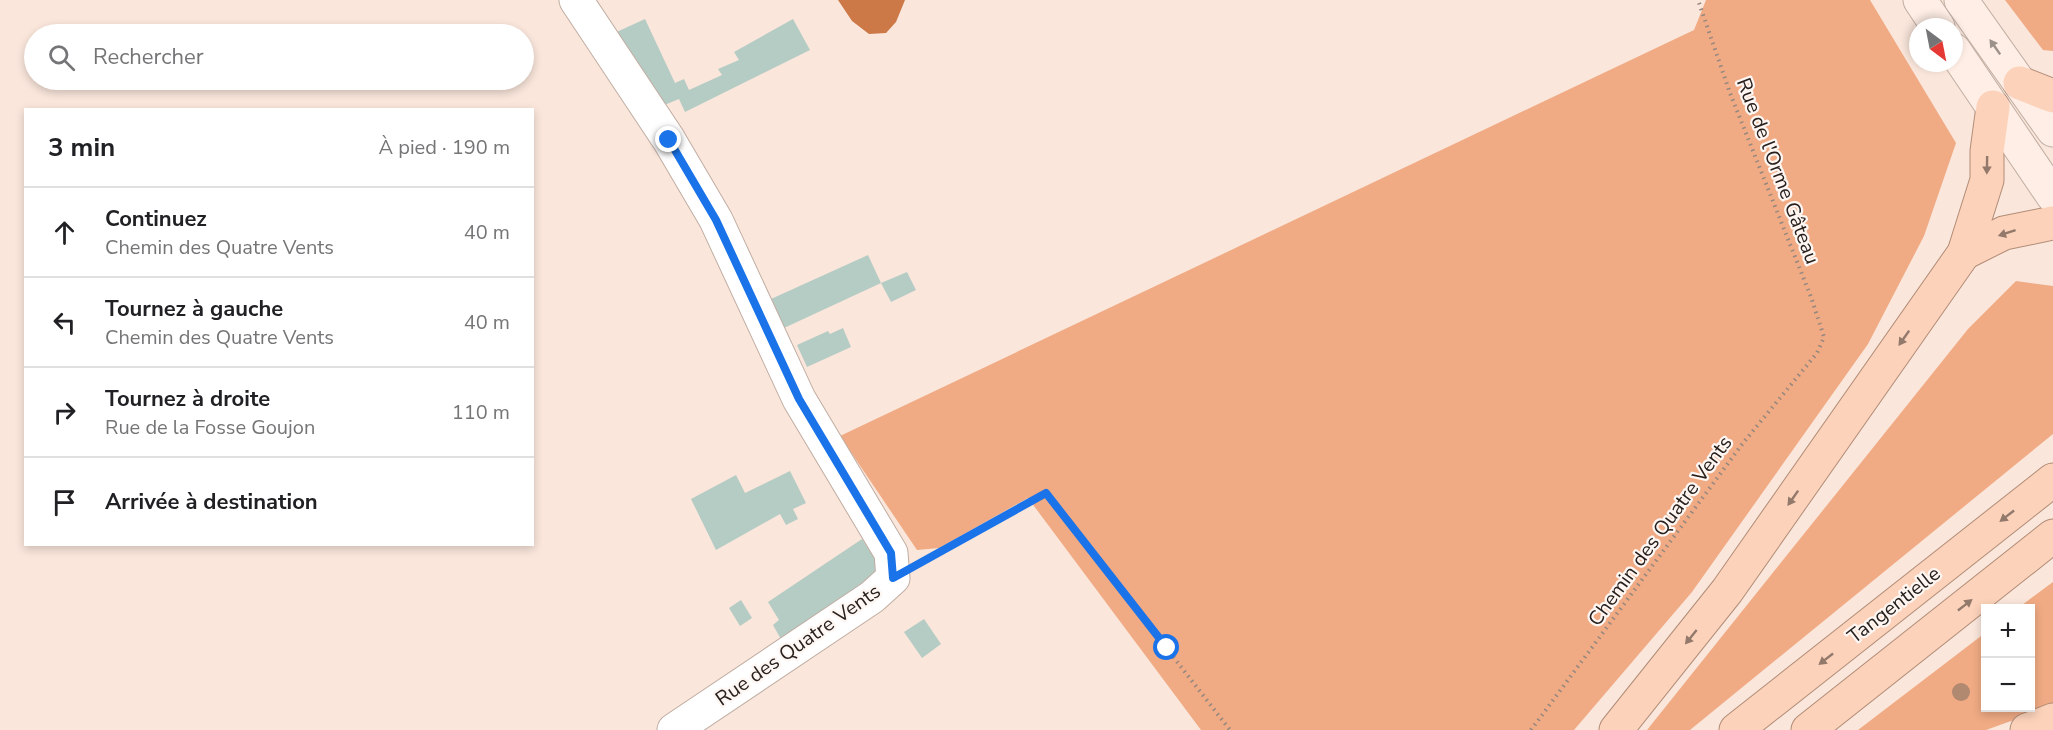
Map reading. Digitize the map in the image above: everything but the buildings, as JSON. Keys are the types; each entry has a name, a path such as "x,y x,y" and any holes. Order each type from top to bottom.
{"highway":[{"path":"2020,83 2053,96"},
{"path":"1616,730 1727,591 1964,253 1987,180 1987,151 1993,107"},
{"path":"1964,253 2004,233 2053,223"},
{"name":"Tangentielle","path":"1736,730 2053,480"},
{"path":"1808,730 2053,536"},
{"path":"2027,730 2053,720"}],"main road":[{"path":"1920,0 1932,18"},
{"path":"1961,0 2053,130"},
{"path":"1963,63 2053,196"}],"street":[{"path":"576,0 669,140 716,220 799,399 891,553 893,578"},
{"name":"Rue des Quatre Vents","path":"674,730 872,597 893,578"}],"path":[{"name":"Rue de l'Orme Gâteau","path":"1698,0 1731,93 1811,297 1824,337 1817,353"},
{"name":"Chemin des Quatre Vents","path":"1531,730 1743,443 1817,353"},
{"path":"893,578 1046,493 1230,730"}],"shaded area":[{"path":"838,0 905,0 896,22 886,33 869,34 852,21"},
{"path":"1706,0 1870,0 1909,65 1909,72 1913,72 1956,143 1924,236 1868,344 1692,592 1574,730 1201,730 1028,498 939,548 917,550 840,436 1694,30"},
{"path":"2005,0 2053,0 2053,51 2043,50"},
{"path":"2016,281 2053,286 2053,434 1690,730 1647,730 1968,329"},
{"path":"2053,582 2053,706 1986,730 1858,730 1981,636 1981,712 2035,712 2035,604 2023,604"}],"route":[{"path":"669,140 716,220 799,399 891,553 893,578 1046,493 1167,648"}]}
